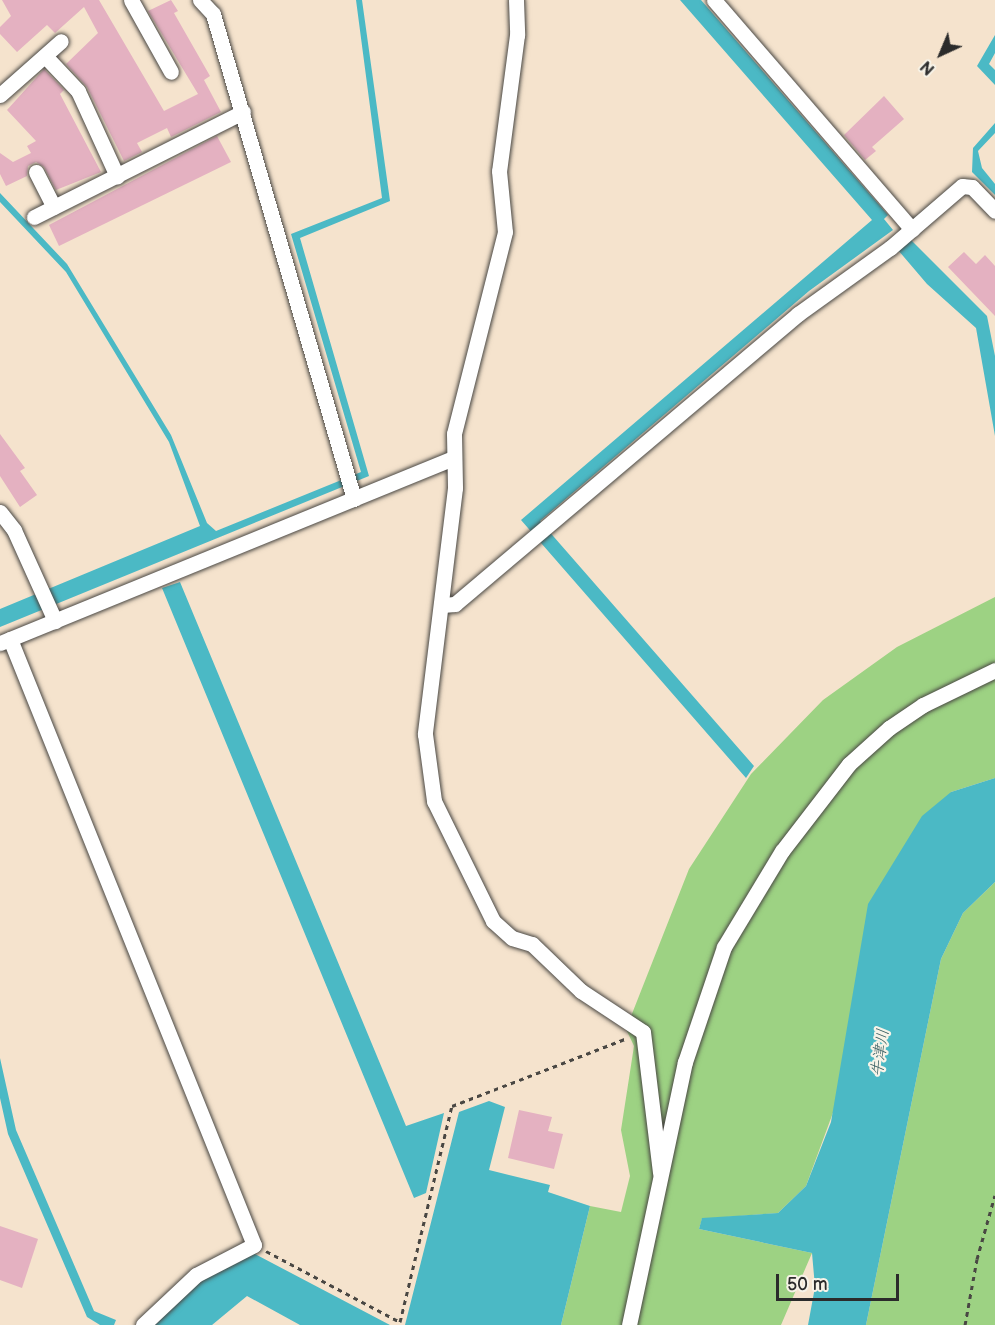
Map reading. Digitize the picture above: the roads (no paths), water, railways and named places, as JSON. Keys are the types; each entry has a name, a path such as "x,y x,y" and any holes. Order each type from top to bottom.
{"street":[{"path":"131,0 171,72"},
{"path":"200,0 213,14 351,487"},
{"path":"516,0 516,46 499,171 505,232 454,434 452,459 454,488 425,734 434,801 493,921 512,938 532,944 581,991 643,1032 660,1173"},
{"path":"714,0 912,229"},
{"path":"0,95 61,41"},
{"path":"45,56 78,91 117,176"},
{"path":"34,218 243,111"},
{"path":"36,172 54,207"},
{"path":"441,605 455,604 798,314 912,229 962,186 972,187 995,211"},
{"path":"143,1325 196,1275 254,1245 5,641 55,621 351,487 452,459"},
{"path":"0,512 14,530 55,621"},
{"path":"629,1325 685,1062 724,948 782,851 849,764 889,728 923,705 995,670"}],"water":[{"path":"356,0 362,0 390,201 300,238 369,476 0,627 0,609 200,526 169,442 66,272 0,202 0,193 67,264 171,435 207,523 216,531 361,472 291,234 382,198"},
{"path":"680,0 701,0 888,215 884,219 893,230 809,291 540,521 754,766 746,778 521,520 872,220"},
{"path":"995,35 995,53 989,64 995,70 995,85 977,66"},
{"path":"995,123 995,133 978,151 982,168 995,184 995,195 972,172 973,148"},
{"path":"911,240 987,316 995,356 995,436 976,328 927,284 898,250"},
{"path":"180,582 406,1126 444,1113 426,1193 414,1198 162,588"},
{"name":"牛津川","path":"995,778 995,882 963,913 941,959 866,1325 808,1325 815,1287 812,1253 699,1229 702,1218 778,1213 806,1186 831,1122 868,904 922,816 951,792"},
{"path":"0,1058 16,1130 94,1311 116,1320 114,1325 100,1325 87,1317 8,1134 0,1098"},
{"path":"489,1101 505,1107 489,1170 550,1185 548,1192 590,1206 561,1325 405,1325 459,1112"},
{"path":"253,1253 390,1325 300,1325 247,1296 212,1325 152,1325 198,1280"}]}
